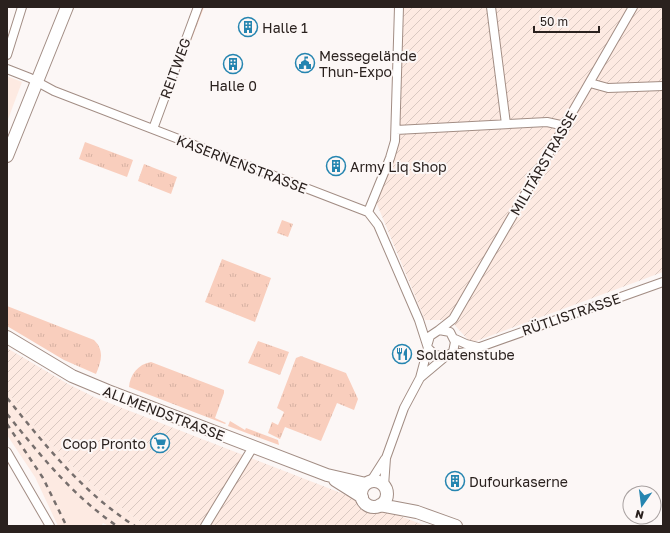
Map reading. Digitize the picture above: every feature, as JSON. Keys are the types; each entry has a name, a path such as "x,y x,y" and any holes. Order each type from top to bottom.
{"main road":[{"path":"7,156 67,7"},
{"name":"ALLMENDSTRASSE","path":"7,337 80,379 327,476 362,497"},
{"name":"ALLMENDSTRASSE","path":"327,476 369,483"},
{"path":"417,512 377,481 369,483 362,490 362,497 370,505 380,505 417,512 456,526"},
{"path":"380,505 385,500 386,488"}],"street":[{"path":"7,55 22,7"},
{"name":"REITWEG","path":"153,129 198,7"},
{"path":"399,7 396,130 390,158 368,212 378,225 419,320 428,345 434,355 447,356"},
{"path":"491,7 506,124"},
{"name":"MILITÄRSTRASSE","path":"437,330 453,319 633,7"},
{"name":"KASERNENSTRASSE","path":"7,69 54,91 368,212"},
{"path":"590,83 608,88 663,86"},
{"path":"396,130 548,122 565,126"},
{"name":"RÜTLISTRASSE","path":"447,356 466,352 663,282"},
{"path":"420,378 454,349 453,319"},
{"path":"419,320 428,327 437,330 447,330 454,337 466,344 479,347"},
{"path":"369,483 386,458 404,408 420,378 430,336 437,330"},
{"path":"205,526 253,447"},
{"path":"7,452 50,526"},
{"path":"386,458 386,488"}],"shaded area":[{"path":"399,7 663,7 663,272 471,343 450,320 425,320 374,197 393,149"},
{"path":"7,76 22,82 7,122"},
{"path":"7,348 68,384 94,397 354,498 367,511 390,512 426,526 146,526 99,491 76,470 38,430 7,391"},
{"path":"7,391 38,430 76,470 99,491 146,526 109,526 103,523 101,526 58,526 35,477 7,435"}],"green space":[{"path":"202,7 204,7 183,59"},
{"path":"85,142 133,160 127,177 79,159"},
{"path":"144,164 177,177 171,194 138,181"},
{"path":"282,220 293,224 288,237 277,233"},
{"path":"222,259 271,278 255,322 205,302"},
{"path":"7,306 94,340 101,352 96,374 64,360 7,326"},
{"path":"258,341 289,352 280,375 248,363"},
{"path":"301,356 346,373 358,399 354,410 337,403 321,441 285,427 280,439 268,433 272,422 278,425 284,412 277,408 296,358"},
{"path":"151,362 224,390 215,418 226,423 225,424 129,387 133,374 142,365"},
{"path":"230,421 245,430 246,428 278,440 279,445 228,426"}],"railway":[{"path":"7,398 66,467 98,499 135,526"},
{"path":"7,414 58,474 86,502 117,526"},
{"path":"7,424 43,478 66,525"}],"place":[{"name":"Halle 1","path":"248,27"},
{"name":"Messegelände Thun-Expo","path":"305,63"},
{"name":"Halle 0","path":"233,64"},
{"name":"Army Liq Shop","path":"336,166"},
{"name":"Soldatenstube","path":"402,354"},
{"name":"Coop Pronto","path":"160,443"},
{"name":"Dufourkaserne","path":"455,481"}]}
